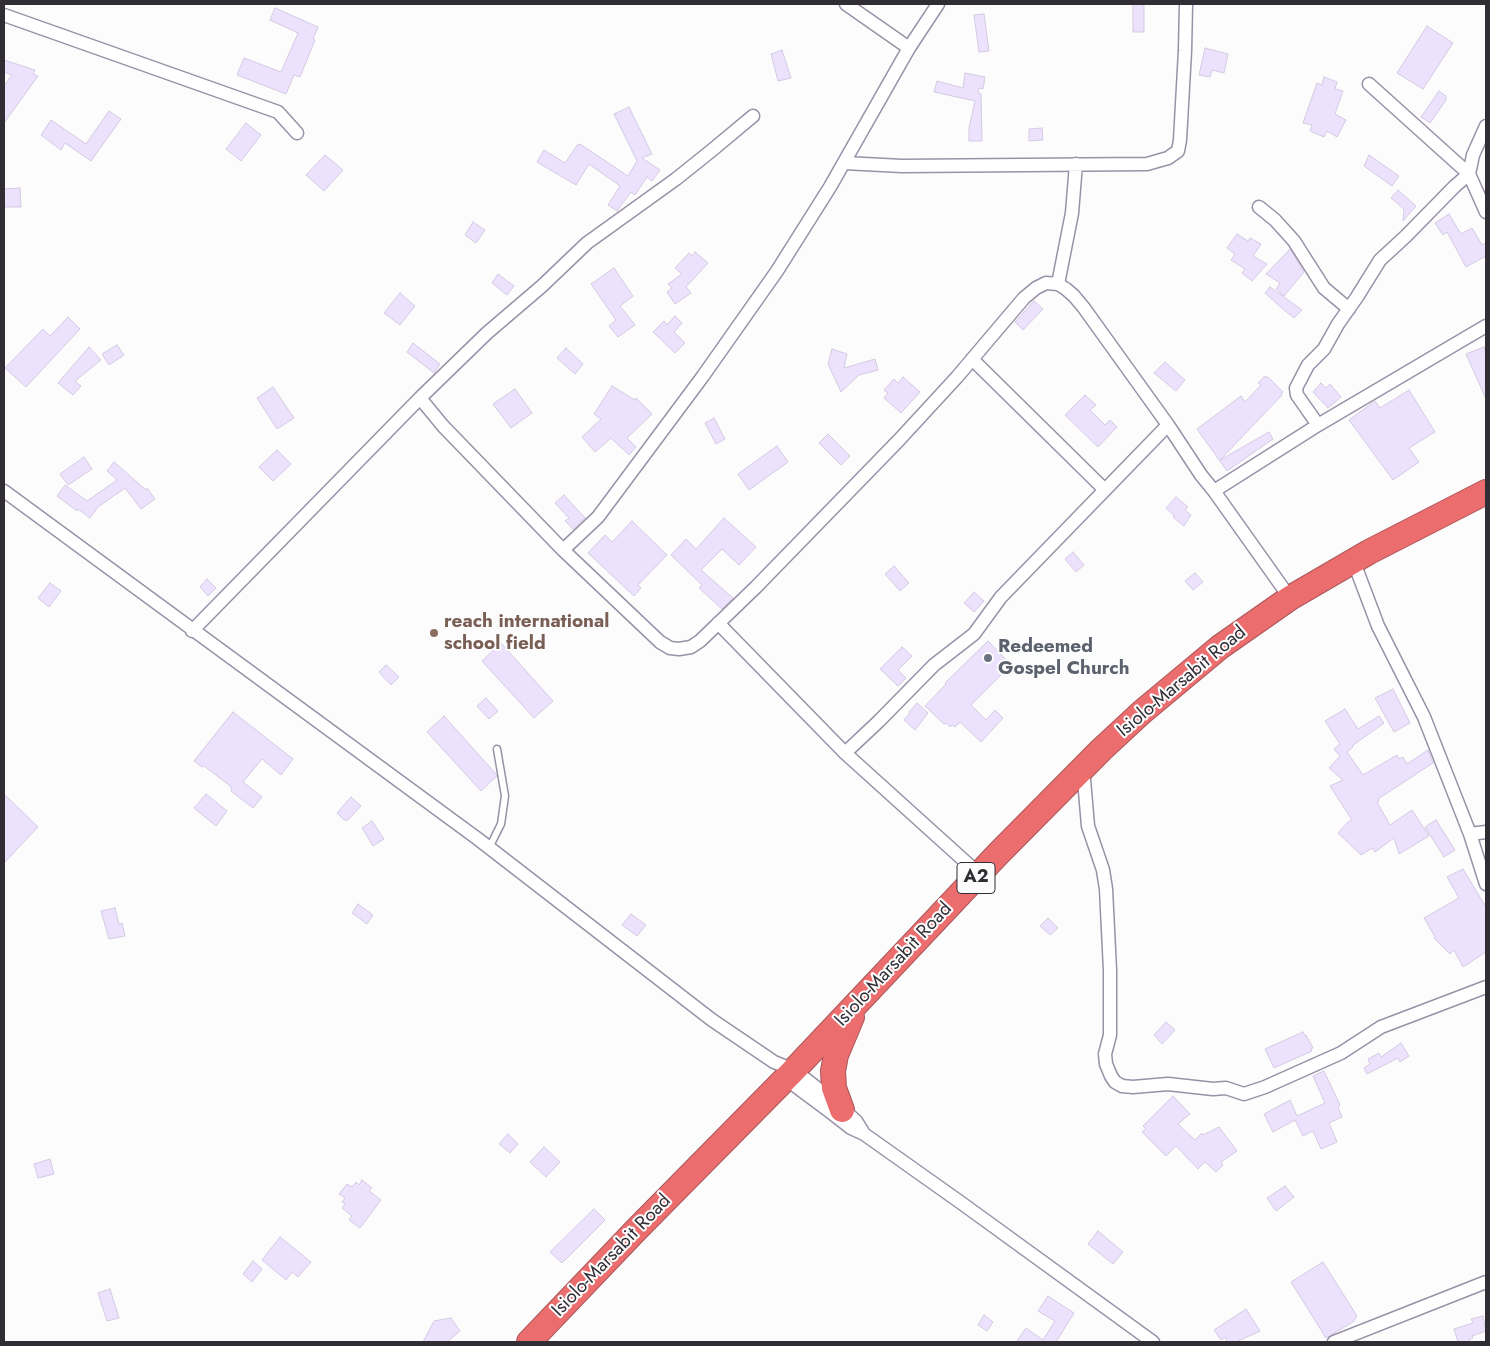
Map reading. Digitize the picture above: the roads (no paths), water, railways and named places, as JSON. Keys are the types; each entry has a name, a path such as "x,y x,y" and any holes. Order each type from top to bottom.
{"highway":[{"name":"Isiolo-Marsabit Road","path":"529,1342 651,1216 785,1070 858,1004 979,874 1083,768 1142,712 1213,653 1290,598 1353,560 1486,492"},
{"path":"842,1110 834,1088 833,1071 836,1055 858,1004"}],"street":[{"path":"846,4 909,48"},
{"path":"563,550 598,517 692,392 777,271 844,163 909,48 938,4"},
{"path":"844,163 902,166 1147,164 1168,158 1178,151 1180,140 1186,4"},
{"path":"4,15 278,112 297,133"},
{"path":"1369,84 1469,174 1486,212"},
{"path":"192,631 420,398 487,333 542,286 587,243 676,179 753,116"},
{"path":"1318,425 1297,395 1296,388 1308,365 1324,349 1380,260 1469,174 1473,154 1486,126"},
{"path":"1058,284 1072,214 1076,164"},
{"path":"1259,207 1286,231 1324,288 1349,309"},
{"path":"420,398 443,426 563,550 660,642 670,648 691,647 700,641 756,587 899,440 1024,298 1036,288 1046,283 1058,284 1074,296 1084,308 1290,598"},
{"path":"1214,491 1318,425 1486,326"},
{"path":"972,359 1105,490"},
{"path":"846,753 934,665 974,634 1001,597 1168,426"},
{"path":"4,491 488,848 712,1020 836,1103 856,1122 864,1134"},
{"path":"1353,560 1378,626 1424,717 1470,834 1486,884"},
{"path":"718,623 846,753 979,874"},
{"path":"1083,768 1088,826 1103,870 1106,890 1110,970 1110,1035 1105,1054 1106,1064 1115,1082 1122,1086 1168,1084 1213,1089 1226,1088 1244,1094 1265,1087 1341,1053 1381,1027 1486,986"},
{"path":"1470,834 1486,832"},
{"path":"785,1070 851,1128 864,1134 1153,1342"},
{"path":"1334,1342 1486,1282"}],"lane":[{"path":"488,848 501,824 505,796 497,749"}],"place":[{"name":"reach international school field","path":"434,633"},
{"name":"Redeemed Gospel Church","path":"988,658"}]}
